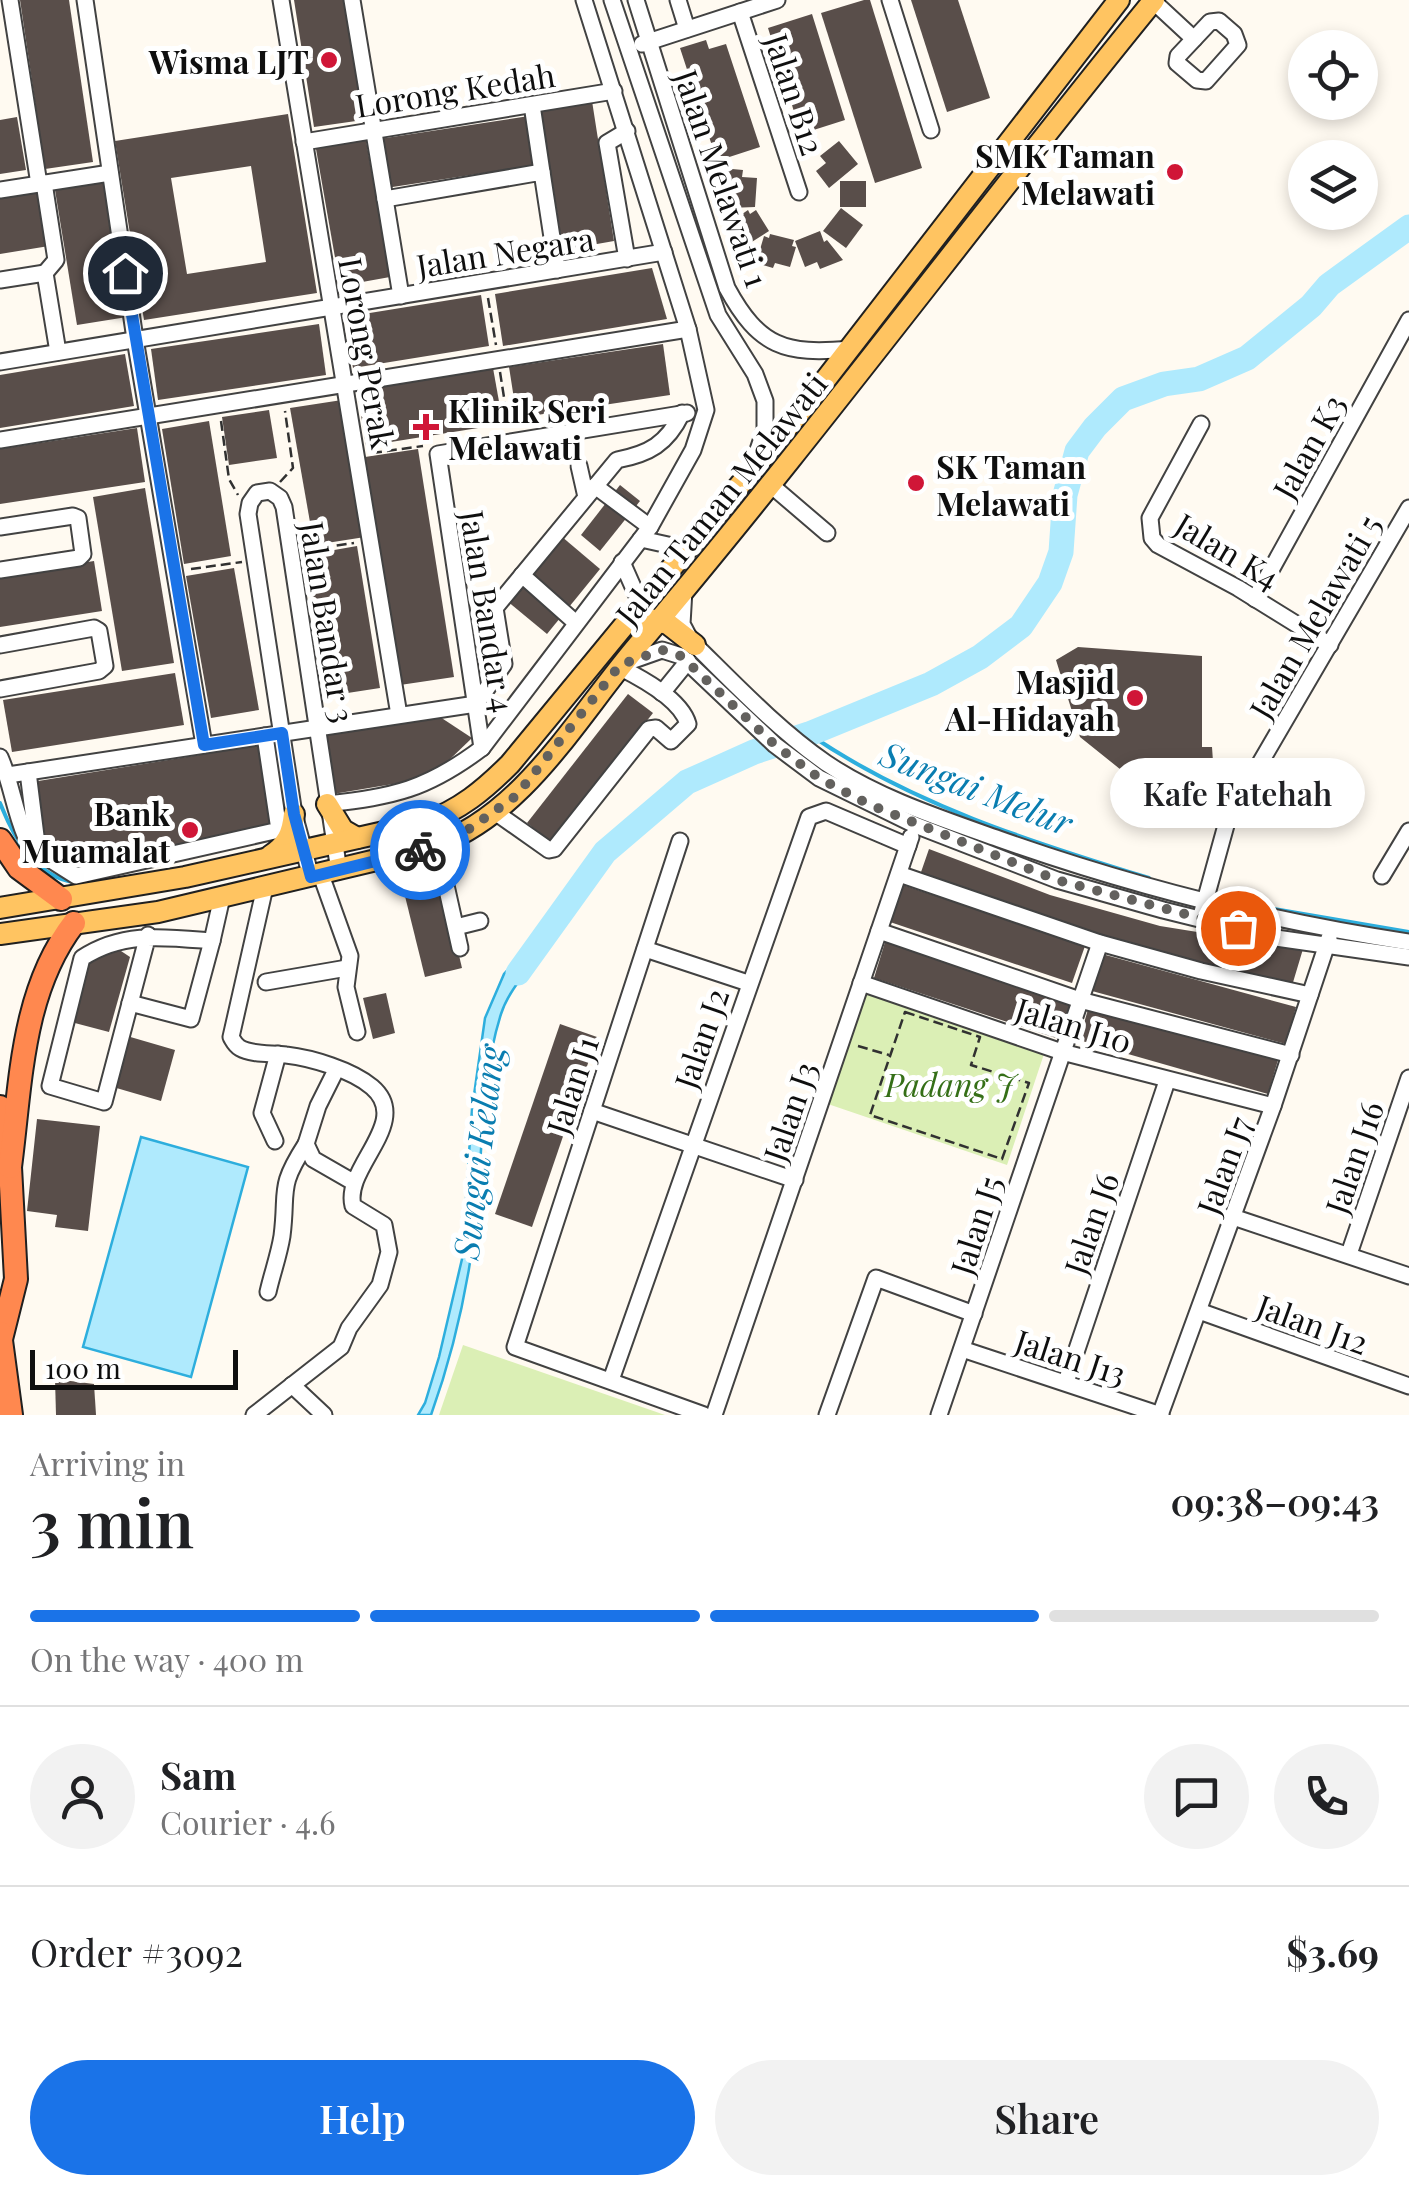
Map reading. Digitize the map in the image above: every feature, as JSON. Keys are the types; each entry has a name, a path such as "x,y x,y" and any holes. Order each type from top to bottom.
{"highway":[{"path":"0,840 19,868 61,898"},
{"path":"10,1168 29,1028 40,981 54,948 74,923"},
{"path":"0,1106 10,1168 16,1280 1,1336 11,1415"}],"main road":[{"name":"Jalan Taman Melawati","path":"0,908 264,859 424,823 480,794 510,764 642,606 850,350 1118,0"},
{"name":"Jalan Taman Melawati","path":"0,934 158,912 437,845 459,836 516,796 772,486 1154,1"},
{"path":"625,624 637,618 659,620 691,653"},
{"path":"327,804 343,830 357,838"},
{"path":"264,859 280,849 292,834 294,814"}],"street":[{"path":"0,280 44,273 56,260 10,0"},
{"path":"84,0 135,340 204,745"},
{"name":"Lorong Perak","path":"281,0 399,716"},
{"path":"352,0 400,296"},
{"path":"327,804 393,796 448,774 482,748 645,533 692,450 706,410 688,328 584,0"},
{"path":"596,38 611,0"},
{"name":"Jalan Melawati 1","path":"611,0 718,316 755,374 765,401 765,429 749,475"},
{"name":"Jalan Melawati 1","path":"636,0 727,288 738,309 753,326 792,350 850,350"},
{"path":"678,0 688,29"},
{"path":"628,48 777,0"},
{"path":"890,0 931,130"},
{"path":"1154,1 1194,39"},
{"name":"Jalan B12","path":"740,12 800,192"},
{"name":"Lorong Kedah","path":"304,142 614,91"},
{"path":"532,104 557,270"},
{"path":"627,131 607,143 627,258"},
{"path":"384,199 542,172"},
{"path":"0,190 110,173"},
{"name":"Jalan Negara","path":"0,362 664,252"},
{"path":"44,273 58,352"},
{"name":"Jalan K3","path":"1255,599 1409,320"},
{"path":"0,440 688,328"},
{"path":"438,454 706,410"},
{"path":"8,774 476,704 504,664 495,608 617,460 645,455 665,441 682,414"},
{"name":"Jalan K4","path":"1200,424 1150,518 1152,538 1330,645"},
{"name":"Jalan Bandar 4","path":"438,454 482,748"},
{"path":"578,466 591,492 645,533 686,550"},
{"path":"772,486 827,532"},
{"name":"Jalan Bandar 3","path":"270,491 284,507 318,728 333,844 324,874 305,850 273,734 248,514 258,493 270,491"},
{"name":"Jalan Melawati 5","path":"1203,910 1228,818 1407,515"},
{"path":"0,528 73,516 78,518 83,554 79,558 0,570"},
{"path":"622,562 642,606"},
{"path":"522,575 576,623"},
{"path":"684,590 682,624 691,653 734,707 775,745 916,825 1057,880 1164,910 1203,910"},
{"path":"0,645 94,628 99,632 105,666 99,672 0,688"},
{"path":"620,666 662,650 691,653 745,693 824,771 920,812 1276,938 1409,942"},
{"path":"662,694 691,653"},
{"path":"495,812 549,850 554,849 649,729 656,728 671,740 688,724 686,717 662,694 620,666"},
{"path":"28,772 38,852 76,876 279,830 273,734"},
{"path":"0,757 8,774 12,807 25,835"},
{"name":"Jalan J2","path":"611,1380 808,817 826,811 908,846"},
{"name":"Jalan J3","path":"714,1415 916,825"},
{"path":"1382,876 1409,831"},
{"name":"Jalan J1","path":"611,1380 514,1347 680,841"},
{"path":"437,845 460,948"},
{"path":"324,874 350,956 346,987 357,1032"},
{"path":"899,874 1100,944 1310,995"},
{"path":"254,1415 340,1347 348,1328 380,1285 388,1252 388,1234 377,1218 353,1206 353,1182 378,1142 384,1120 382,1099 372,1087 336,1070 278,1054 246,1051 231,1036 265,888"},
{"path":"130,1003 191,1019 222,897"},
{"path":"456,927 480,921"},
{"path":"880,931 1080,1000 1291,1055"},
{"path":"148,935 104,1102 50,1086 82,958 102,944 148,935 212,941"},
{"path":"1328,938 1409,958"},
{"name":"Jalan J7","path":"1161,1415 1274,1106 1328,938"},
{"name":"Jalan J5","path":"939,1415 1100,944"},
{"path":"645,949 748,983"},
{"path":"266,982 347,968"},
{"name":"Jalan J10","path":"862,984 1062,1052 1274,1106"},
{"path":"275,1141 262,1113 278,1054"},
{"path":"268,1292 282,1235 283,1188 288,1171 306,1144 318,1106 336,1070"},
{"name":"Jalan J16","path":"1349,1254 1409,1078"},
{"name":"Jalan J6","path":"1066,1382 1167,1081"},
{"path":"592,1111 795,1180"},
{"path":"306,1144 313,1159 353,1182"},
{"path":"1233,1217 1409,1276"},
{"path":"827,1415 876,1278 974,1314"},
{"name":"Jalan J12","path":"1199,1311 1409,1386"},
{"name":"Jalan J13","path":"962,1349 1161,1415"},
{"path":"611,1380 704,1415"},
{"path":"292,1385 324,1415"}],"path":[{"path":"270,491 293,468 282,394"},
{"path":"218,405 229,479 248,514"},
{"path":"357,454 422,446 438,454"},
{"path":"291,553 371,540"},
{"path":"174,572 255,560"},
{"path":"905,1012 980,1037 971,1065 1029,1083 1002,1159 870,1115 890,1055 905,1012"},
{"path":"842,1042 890,1055"}],"green space":[{"name":"Padang J","path":"863,990 1045,1051 1007,1165 825,1103"},
{"path":"463,1345 665,1415 439,1415"}],"water":[{"path":"532,943 541,948 505,1005 489,1064 476,1220 459,1319 431,1415 418,1415 439,1357 462,1259 472,1109 485,1018 504,974"},
{"path":"141,1137 248,1167 191,1377 83,1347"}],"building":[{"path":"20,0 69,0 93,162 45,169"},
{"name":"Wisma LJT","path":"294,0 344,0 363,120 314,127"},
{"path":"870,0 922,168 875,183 821,13"},
{"path":"911,0 958,0 990,98 947,112"},
{"path":"812,14 845,120 801,134 768,28"},
{"path":"706,40 709,49 726,44 760,147 717,161 680,48"},
{"path":"592,101 614,241 563,250 541,109"},
{"path":"288,114 317,293 144,320 115,141","holes":["251,166 266,262 187,274 171,178"]},
{"path":"529,116 537,165 386,188 379,139"},
{"path":"17,117 26,170 0,174 0,120"},
{"path":"366,140 390,277 340,286 316,149"},
{"path":"839,141 858,164 829,188 816,171 826,163 820,156"},
{"path":"721,168 743,170 742,177 757,178 755,207 729,208 730,193 720,193"},
{"path":"840,181 866,181 866,207 840,207"},
{"path":"106,182 127,317 77,325 55,190"},
{"path":"41,191 49,246 0,254 0,197"},
{"path":"841,208 863,225 846,248 823,231"},
{"path":"748,210 750,214 756,210 769,231 747,245 732,221"},
{"path":"820,231 824,242 827,240 843,260 820,269 817,262 805,267 795,241"},
{"path":"770,234 794,240 792,246 796,247 790,267 756,263 764,236 769,238"},
{"path":"652,268 667,319 503,346 495,294"},
{"path":"481,295 489,346 353,368 345,317"},
{"path":"319,324 326,375 158,400 151,349"},
{"path":"663,344 670,395 517,418 509,367"},
{"path":"125,354 134,406 0,428 0,375"},
{"path":"493,368 503,424 366,446 357,390"},
{"path":"342,400 365,537 314,545 290,408"},
{"path":"269,410 277,458 229,465 222,417"},
{"path":"209,421 231,556 184,564 162,429"},
{"path":"137,428 145,482 0,504 0,449"},
{"path":"418,449 454,677 400,685 365,457"},
{"path":"620,485 640,501 600,551 581,535"},
{"path":"145,488 174,663 122,671 93,497"},
{"path":"561,536 600,569 547,634 507,601"},
{"path":"357,546 380,688 328,696 306,555"},
{"path":"94,561 102,611 0,627 0,576"},
{"path":"234,568 259,710 211,718 186,576"},
{"name":"Masjid Al-Hidayah","path":"1078,647 1202,656 1202,747 1212,747 1214,776 1177,776 1176,801 1156,798 1080,737 1056,660"},
{"path":"175,673 184,725 12,752 3,700"},
{"path":"628,694 653,713 551,842 527,823"},
{"path":"434,713 472,738 445,764 411,781 333,794 323,732"},
{"path":"261,745 273,827 72,873 41,848 32,782"},
{"path":"929,849 1050,895 1160,926 1303,949 1291,989 1134,945 920,875"},
{"path":"437,863 462,968 425,977 399,872"},
{"path":"900,884 1085,946 1072,983 887,921"},
{"path":"886,939 1074,1002 1062,1040 874,978"},
{"path":"115,947 130,957 109,1032 71,1022 89,959"},
{"path":"1102,954 1296,1007 1286,1044 1092,991"},
{"path":"386,993 395,1033 373,1039 363,998"},
{"path":"1089,1006 1278,1060 1268,1094 1079,1040"},
{"path":"560,1024 597,1037 532,1227 495,1214"},
{"path":"127,1036 175,1050 161,1101 113,1087"},
{"path":"37,1119 100,1126 88,1231 55,1227 57,1215 27,1211"},
{"path":"55,1379 94,1384 96,1415 56,1415"}],"waterway":[{"name":"Sungai Kelang","path":"518,973 605,852 687,782 931,684 980,657 1021,626 1050,583 1061,552 1065,495 1077,451 1095,427 1123,399 1164,384 1199,379 1247,358 1311,306 1329,285 1409,227"},
{"name":"Sungai Melur","path":"809,734 930,801 1016,835 1149,878"},
{"path":"0,803 19,842 37,864 74,882"},
{"name":"Sungai Melur","path":"1256,906 1409,932"}],"way so far":[{"path":"420,850 459,836 516,796 620,665 662,650 681,656 775,745 819,778 868,804 1057,880 1238,928"}],"place":[{"name":"Wisma LJT","path":"329,60"},
{"name":"SMK Taman Melawati","path":"1175,172"},
{"name":"Klinik Seri Melawati","path":"426,427"},
{"name":"SK Taman Melawati","path":"916,483"},
{"name":"Masjid Al-Hidayah","path":"1135,698"},
{"name":"Bank Muamalat","path":"190,830"},
{"name":"Kafe Fatehah","path":"1238,928"}],"route":[{"path":"125,273 204,745 282,733 294,814 311,877 420,850"}]}
